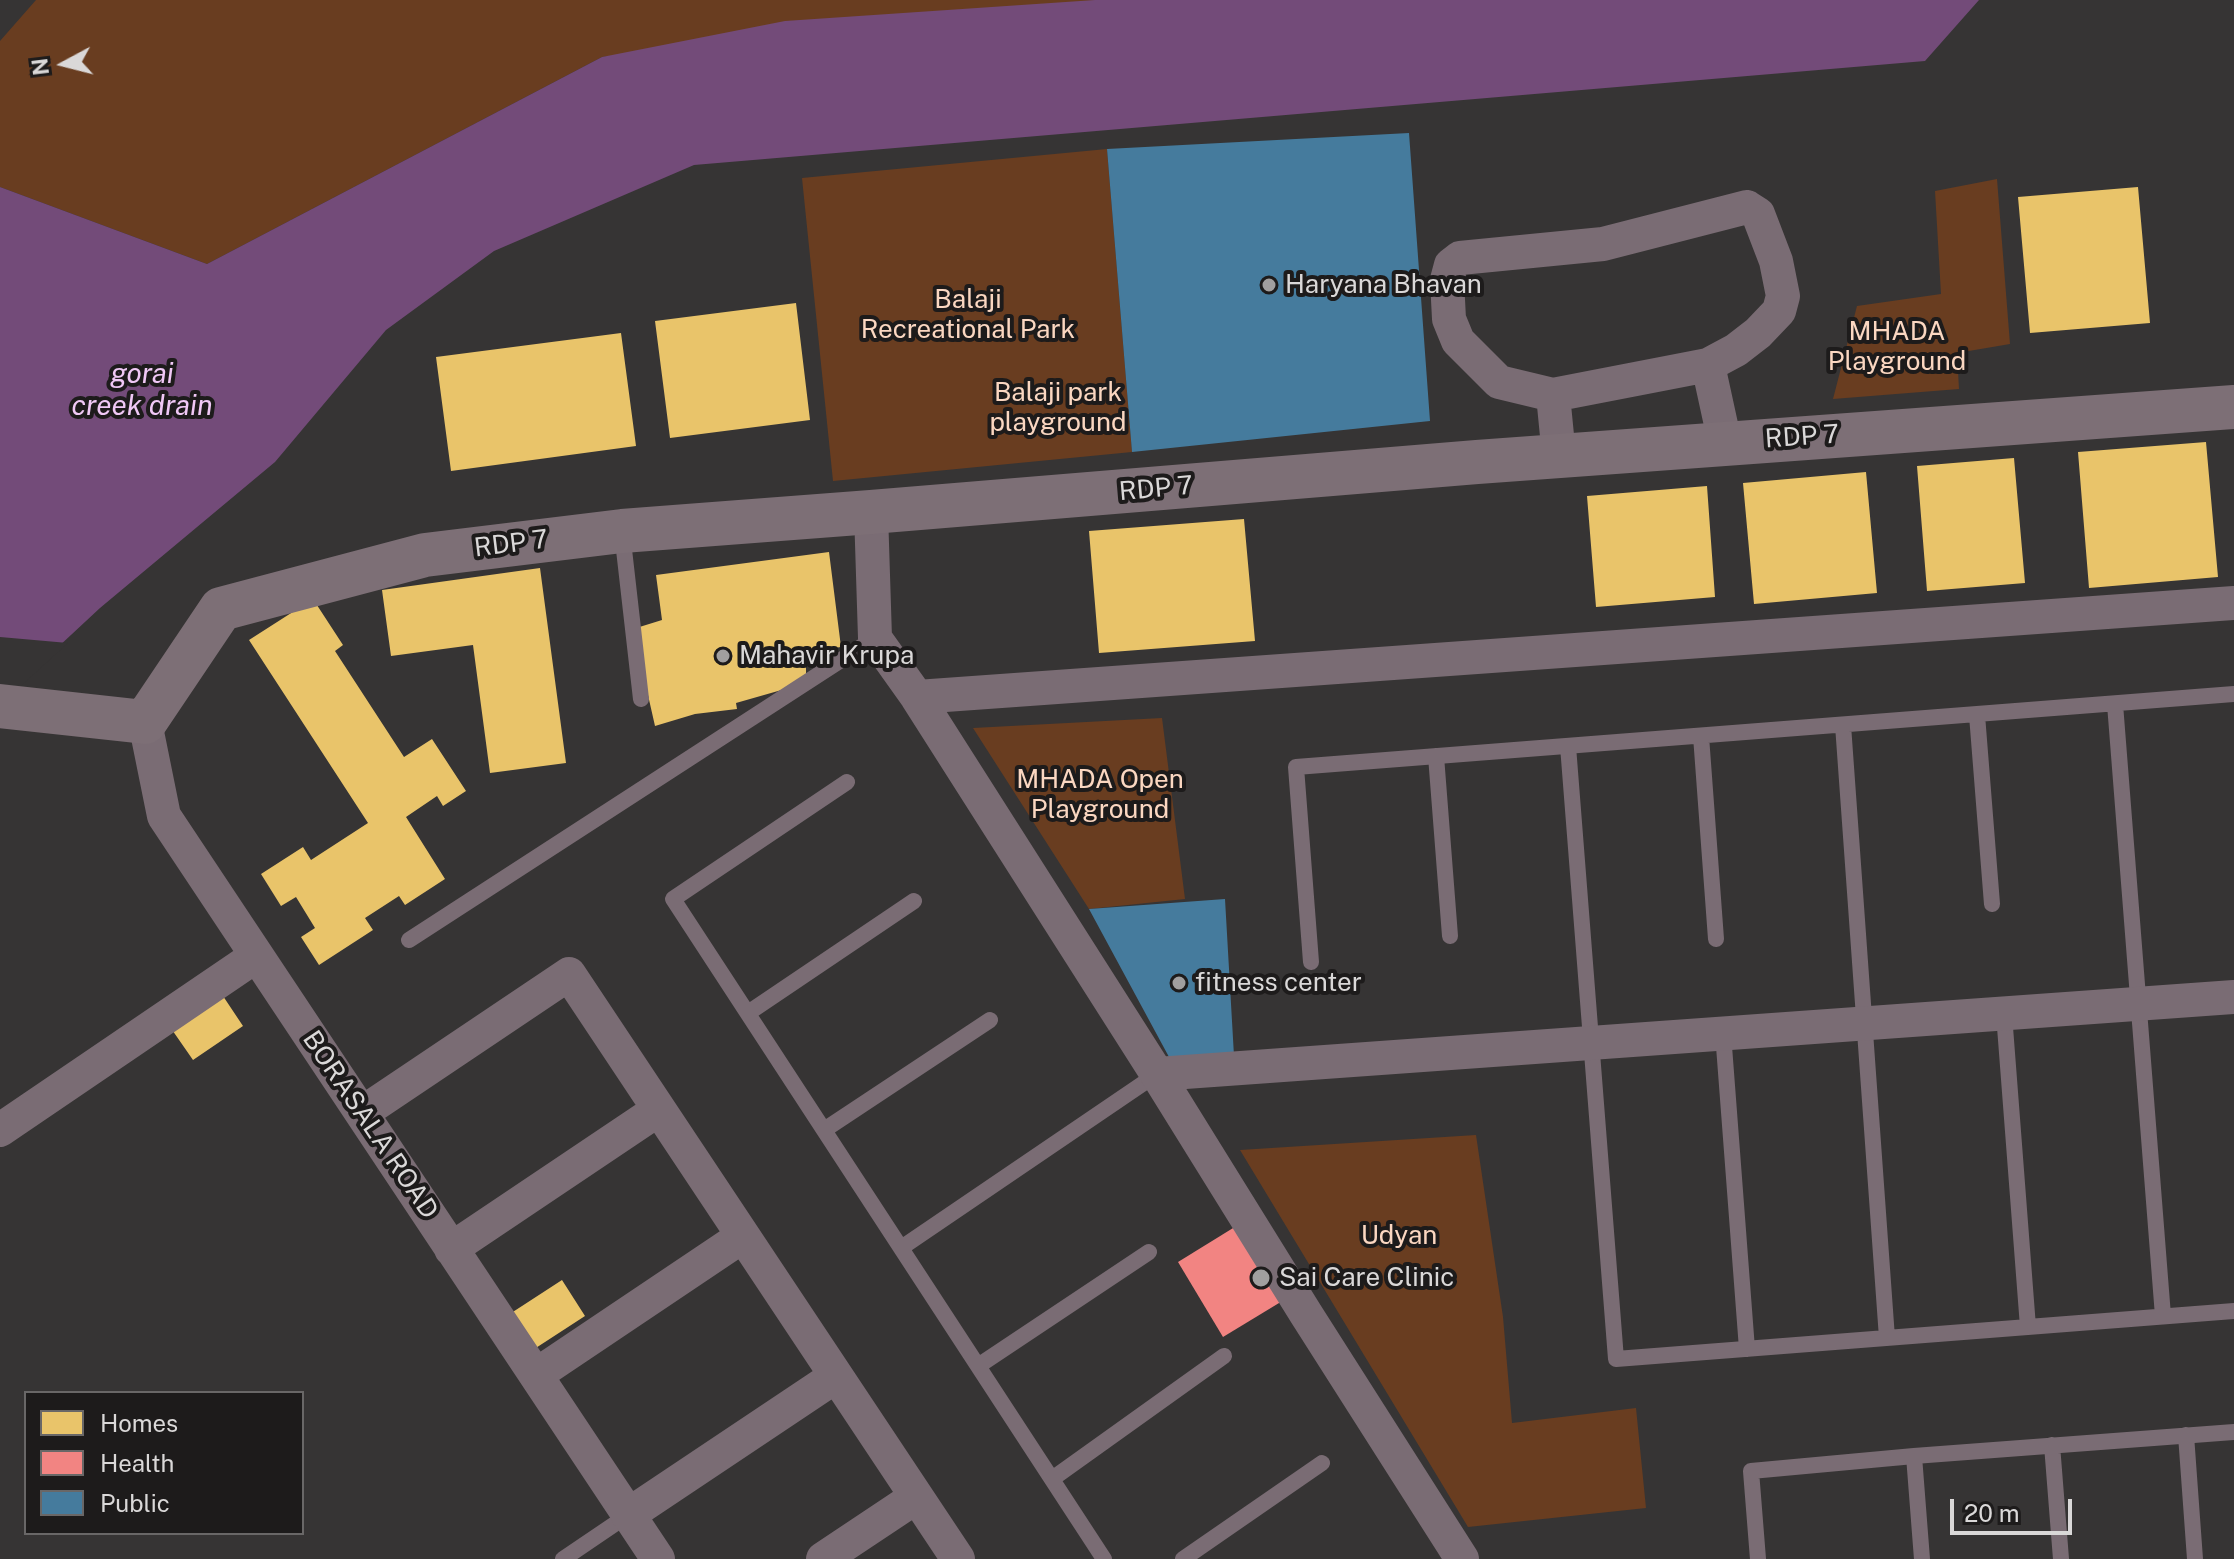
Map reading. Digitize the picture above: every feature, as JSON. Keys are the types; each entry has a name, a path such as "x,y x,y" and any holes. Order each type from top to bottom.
{"street":[{"path":"1747,207 1758,214 1776,261 1783,296 1779,311 1758,333 1736,350 1708,365 1553,395 1499,382 1458,341 1449,319 1447,280 1451,265 1460,258 1603,244 1747,207"},
{"path":"1708,365 1725,443"},
{"path":"1553,395 1559,456"},
{"name":"RDP 7","path":"131,720 221,609 425,555 622,531 1725,443 2234,407"},
{"path":"871,512 875,638 917,697 1462,1559"},
{"path":"917,697 2234,603"},
{"path":"0,706 131,720"},
{"name":"BORASALA ROAD","path":"131,720 164,816 658,1559"},
{"path":"0,1130 256,956"},
{"path":"362,1113 569,974 958,1559"},
{"path":"1157,1074 2234,997"},
{"path":"451,1249 658,1110"},
{"path":"536,1375 743,1236"},
{"path":"628,1515 836,1376"},
{"path":"823,1559 916,1497"}],"lane":[{"path":"622,531 641,699"},
{"path":"409,940 875,638"},
{"path":"1311,962 1296,767 2234,694"},
{"path":"2115,704 2163,1316"},
{"path":"1977,715 1992,904"},
{"path":"1843,725 1887,1338"},
{"path":"1701,736 1716,939"},
{"path":"1568,746 1616,1359 2234,1311"},
{"path":"1436,756 1450,936"},
{"path":"847,782 673,899 1104,1559"},
{"path":"748,1013 914,901"},
{"path":"2004,1014 2028,1327"},
{"path":"824,1130 990,1020"},
{"path":"1723,1033 1747,1349"},
{"path":"901,1248 1157,1074"},
{"path":"978,1366 1149,1252"},
{"path":"1052,1479 1224,1356"},
{"path":"1758,1559 1751,1471 2234,1432"},
{"path":"2186,1435 2195,1559"},
{"path":"2052,1445 2061,1559"},
{"path":"1914,1456 1922,1559"},
{"path":"1183,1559 1322,1463"},
{"path":"563,1559 628,1515"}],"green space":[{"path":"36,0 1103,0 602,57 207,264 0,187 0,41"},
{"name":"Balaji Recreational Park","path":"1107,149 1132,452 833,481 802,178"},
{"name":"MHADA Playground","path":"1997,179 2010,344 1957,353 1959,389 1833,399 1857,306 1941,294 1935,191"},
{"name":"MHADA Open Playground","path":"1162,718 1185,899 1089,909 973,728"},
{"name":"Udyan","path":"1476,1135 1503,1317 1512,1423 1636,1408 1646,1508 1468,1527 1240,1150"}],"water":[{"name":"gorai creek drain","path":"1095,0 1979,0 1925,61 694,165 494,251 386,330 275,462 100,608 0,701 0,187 207,264 602,57 785,21"}],"pier":[{"path":"0,637 68,643 0,705"}],"building: Homes":[{"path":"2138,187 2150,323 2030,333 2018,197"},
{"path":"796,303 810,420 670,438 655,321"},
{"path":"621,333 636,446 451,471 436,357"},
{"path":"2206,442 2218,577 2089,588 2078,452"},
{"path":"2014,458 2025,583 1927,591 1917,466"},
{"path":"1866,472 1877,593 1754,604 1743,483"},
{"path":"1707,486 1715,597 1596,607 1587,496"},
{"path":"1244,519 1255,641 1099,653 1089,531"},
{"name":"Mahavir Krupa","path":"829,552 841,647 806,652 806,683 736,703 737,709 695,714 655,726 633,629 662,620 656,575"},
{"path":"540,568 566,763 490,773 473,645 391,656 382,590"},
{"path":"313,599 343,645 335,651 404,757 432,739 466,791 443,806 437,796 406,817 445,879 405,905 399,896 365,918 373,930 319,965 301,937 315,928 296,897 281,906 261,874 303,847 311,860 368,823 249,640"},
{"path":"219,990 243,1026 193,1060 168,1024"},
{"path":"562,1280 585,1316 525,1355 502,1319"}],"building: Health":[{"path":"1238,1225 1284,1300 1223,1337 1178,1262"}],"building: Public":[{"name":"Haryana Bhavan","path":"1409,133 1430,421 1132,452 1107,149"},
{"name":"fitness center","path":"1225,899 1234,1056 1169,1057 1089,909"}],"place":[{"name":"Haryana Bhavan","path":"1269,285"},
{"name":"Mahavir Krupa","path":"723,656"},
{"name":"fitness center","path":"1179,983"},
{"name":"Sai Care Clinic","path":"1261,1278"}],"park label":[{"name":"Balaji park playground","path":"1058,408"}]}
